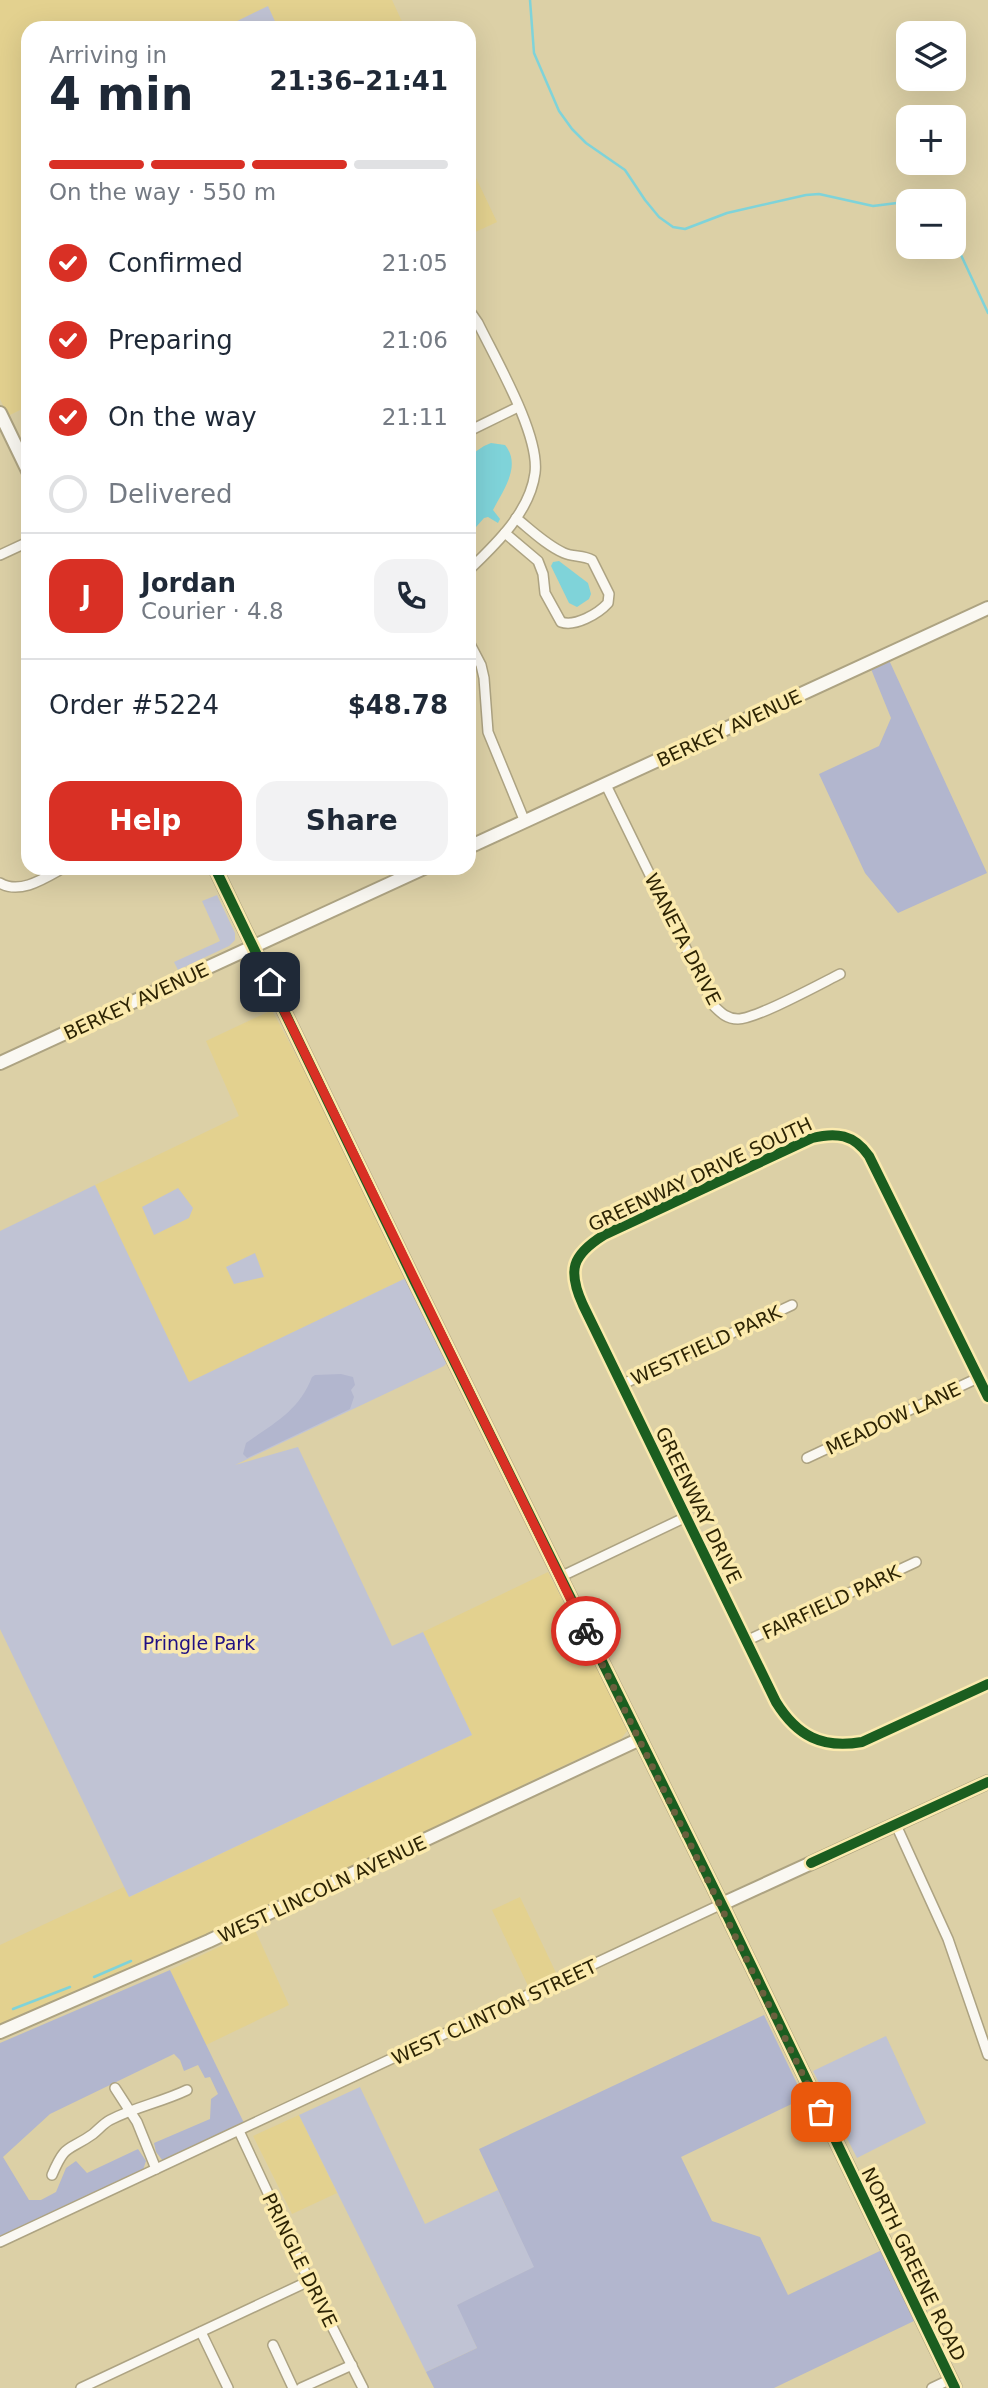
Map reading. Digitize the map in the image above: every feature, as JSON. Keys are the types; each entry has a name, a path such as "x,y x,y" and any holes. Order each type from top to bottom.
{"street":[{"path":"476,320 529,429 536,460 532,486 516,518 476,563"},
{"path":"476,428 518,407"},
{"path":"0,413 21,456"},
{"path":"505,533 538,561 543,574 545,593 561,622 575,622 601,611 608,603 609,594 592,561 556,549 516,518"},
{"path":"0,555 21,545"},
{"name":"BERKEY AVENUE","path":"476,845 988,608"},
{"path":"476,655 484,678 488,732 525,822"},
{"name":"WANETA DRIVE","path":"606,785 714,1006 720,1013 728,1017 747,1017 840,974"},
{"path":"0,883 17,888 48,875"},
{"name":"NORTH GREENE ROAD","path":"218,875 722,1904 953,2384"},
{"name":"BERKEY AVENUE","path":"0,1063 409,875"},
{"name":"GREENWAY DRIVE SOUTH","path":"575,1263 585,1248 604,1235 800,1144 827,1134 849,1137 863,1147 869,1156 978,1378"},
{"name":"GREENWAY DRIVE","path":"575,1263 575,1286 621,1385 746,1641 783,1714 792,1725 824,1742 848,1744 876,1737 988,1684"},
{"name":"WESTFIELD PARK","path":"621,1385 792,1305"},
{"path":"978,1378 988,1397"},
{"name":"MEADOW LANE","path":"807,1458 978,1378"},
{"path":"560,1577 686,1517"},
{"name":"FAIRFIELD PARK","path":"746,1641 916,1562"},
{"name":"WEST LINCOLN AVENUE","path":"0,2032 200,1945 640,1739"},
{"name":"WEST CLINTON STREET","path":"0,2242 988,1782"},
{"path":"896,1825 948,1939 988,2055"},
{"path":"114,2088 141,2131 156,2169"},
{"path":"52,2175 69,2147 92,2135 108,2121 187,2090"},
{"name":"PRINGLE DRIVE","path":"239,2131 309,2281 363,2388"},
{"path":"81,2388 309,2281"},
{"path":"201,2332 228,2388"},
{"path":"273,2344 293,2388"},
{"path":"301,2388 352,2365"},
{"path":"932,2388 953,2384"}],"shaded area":[{"path":"0,0 392,0 402,21 21,21 21,410 8,416 0,399"},
{"path":"476,178 497,222 476,232"},
{"path":"889,660 987,873 898,913 865,873 819,774 879,746 891,718 871,669"},
{"path":"272,1010 406,1278 188,1383 95,1185 239,1116 206,1041"},
{"path":"341,1374 353,1377 355,1385 351,1390 354,1397 350,1409 247,1458 243,1454 246,1443 293,1408 312,1377"},
{"path":"548,1572 626,1723 627,1731 621,1739 533,1780 420,1838 113,1979 0,2026 0,1945 124,1887 130,1897 472,1735 423,1632"},
{"path":"520,1897 558,1977 530,1990 492,1910"},
{"path":"255,1930 289,2005 206,2045 170,1970"},
{"path":"170,1970 244,2123 163,2161 156,2152 154,2143 210,2119 211,2099 218,2094 210,2077 205,2078 198,2065 184,2071 180,2060 174,2054 50,2114 3,2157 29,2200 41,2200 56,2192 66,2168 76,2161 87,2173 138,2149 146,2161 143,2170 0,2236 0,2043"},
{"path":"764,2015 804,2098 681,2157 712,2221 760,2237 788,2295 884,2249 914,2321 774,2388 434,2388 426,2372 477,2348 457,2305 534,2267 479,2149"},
{"path":"299,2115 337,2193 292,2214 253,2136"}],"green space":[{"path":"268,6 275,21 237,21"},
{"path":"217,895 235,933 235,940 229,946 178,970 174,962 220,941 202,901"},
{"name":"Pringle Park","path":"95,1185 189,1382 406,1278 447,1362 444,1366 235,1465 298,1447 392,1646 423,1632 472,1735 129,1897 0,1629 0,1231"},
{"path":"178,1188 193,1208 189,1218 154,1235 142,1207"},
{"path":"255,1253 264,1277 234,1284 226,1267"},
{"path":"886,2036 926,2123 857,2158 813,2071"},
{"path":"360,2087 425,2224 498,2190 535,2267 458,2305 477,2348 426,2372 299,2115"}],"water":[{"path":"491,443 505,445 512,461 506,486 493,510 500,519 498,523 488,517 476,527 476,451"},
{"path":"559,561 588,583 591,594 589,599 577,607 569,603 551,566 553,562"}],"waterway":[{"path":"530,0 534,53 559,111 586,143 625,170 659,217 673,227 685,229 727,213 806,195 819,194 873,206 896,203"},
{"path":"963,259 988,313"},
{"path":"94,1977 131,1961"},
{"path":"13,2009 70,1987"}],"cycle path":[{"path":"218,875 955,2388"},
{"path":"988,1397 869,1156 857,1143 844,1136 812,1138 604,1235 585,1249 576,1264 575,1282 583,1305 776,1702 793,1724 823,1741 848,1744 862,1742 988,1684"},
{"path":"811,1863 988,1782"}],"way so far":[{"path":"586,1631 821,2112"}],"route":[{"path":"270,982 586,1631"}]}
